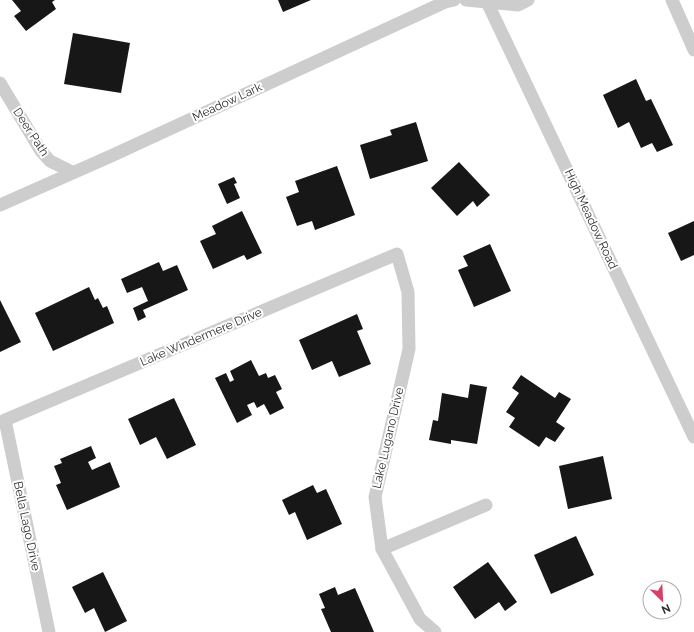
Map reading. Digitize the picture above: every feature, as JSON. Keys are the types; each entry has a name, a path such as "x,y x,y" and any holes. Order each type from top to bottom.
{"street":[{"name":"Meadow Lark","path":"0,205 59,180 72,172 111,156 444,2 454,0"},
{"path":"466,0 518,5 528,0"},
{"path":"672,0 694,50"},
{"name":"High Meadow Road","path":"488,1 694,437"},
{"name":"Deer Path","path":"0,83 41,151 50,161 72,172"},
{"name":"Lake Windermere Drive","path":"4,420 397,254"},
{"name":"Lake Lugano Drive","path":"397,254 408,292 409,349 375,497 382,549 420,619 435,632"},
{"name":"Bella Lago Drive","path":"4,420 49,632"},
{"path":"382,549 486,505"}],"building":[{"path":"12,0 55,0 52,2 56,9 26,31 14,16 21,11"},
{"path":"278,0 311,0 283,12"},
{"path":"73,33 130,43 121,93 64,84"},
{"path":"636,79 646,101 651,99 673,145 657,152 652,143 641,148 629,122 618,128 603,95"},
{"path":"416,122 428,161 370,179 360,145 392,135 390,130"},
{"path":"459,162 490,195 477,207 473,201 457,216 431,188"},
{"path":"337,166 355,215 315,230 312,221 297,226 286,197 299,192 295,181"},
{"path":"234,177 237,183 234,184 240,198 227,204 218,184"},
{"path":"242,211 262,253 247,260 244,255 213,269 200,241 216,234 212,226"},
{"path":"694,221 694,255 681,261 668,233"},
{"path":"490,244 511,291 474,307 458,270 468,266 463,256"},
{"path":"159,262 163,271 177,265 188,290 143,310 146,317 138,321 133,308 148,301 142,287 127,293 121,279"},
{"path":"89,287 95,300 98,298 103,308 107,306 114,323 53,351 35,313"},
{"path":"0,300 21,342 0,352"},
{"path":"357,314 363,329 357,331 371,364 339,377 332,361 312,370 299,340"},
{"path":"251,360 259,376 266,373 268,378 275,375 282,389 276,392 284,408 270,415 264,404 257,408 254,402 247,405 252,415 237,423 215,378 226,373 230,382 234,380 230,371"},
{"path":"521,375 555,398 559,392 571,399 556,422 565,428 555,442 546,437 539,447 509,427 515,418 506,412 519,393 512,388"},
{"path":"470,384 487,387 477,444 451,440 451,444 429,440 433,420 438,421 442,393 468,398"},
{"path":"174,398 196,445 167,459 156,437 140,445 128,419"},
{"path":"91,446 96,458 88,462 92,470 110,462 120,487 67,510 56,485 61,483 54,466 62,463 60,459"},
{"path":"603,456 612,499 568,509 559,466"},
{"path":"313,485 317,493 326,489 342,524 307,540 295,512 289,515 282,500"},
{"path":"576,536 594,575 551,594 534,555"},
{"path":"488,562 517,602 505,611 499,602 475,619 453,587"},
{"path":"103,572 127,621 105,632 94,608 85,613 72,587"},
{"path":"335,587 338,595 355,588 374,632 331,632 321,609 325,608 319,594"}]}
